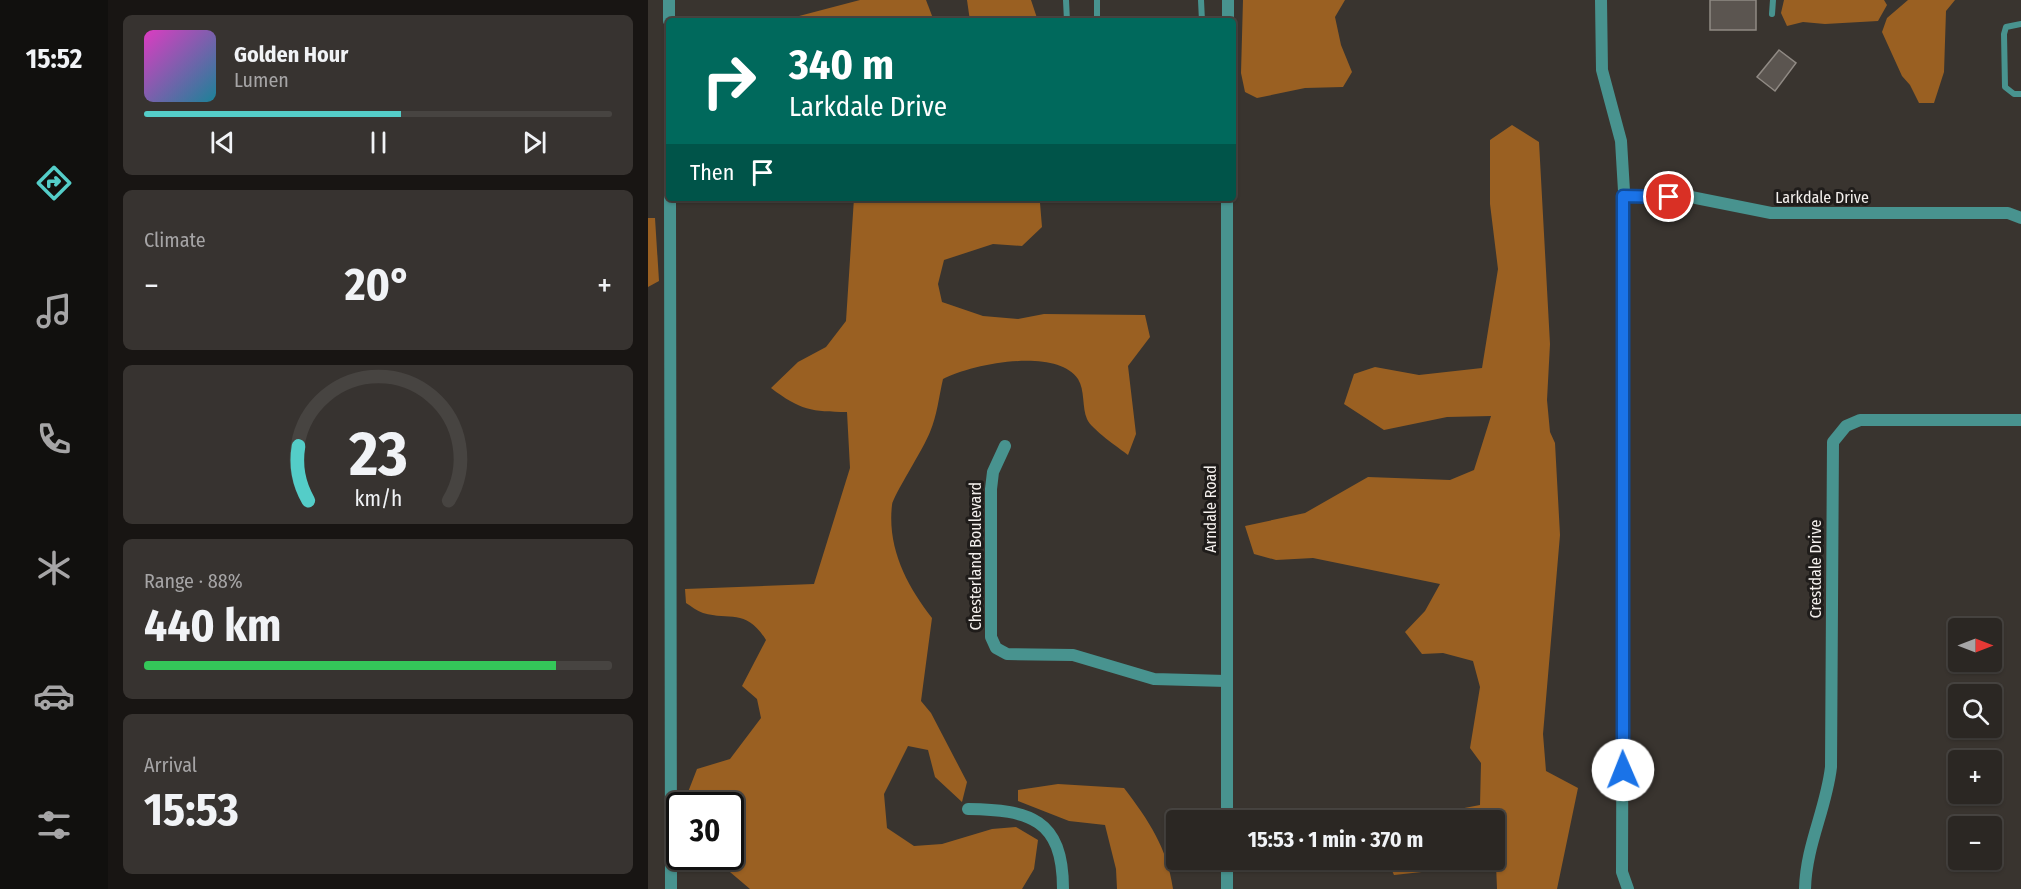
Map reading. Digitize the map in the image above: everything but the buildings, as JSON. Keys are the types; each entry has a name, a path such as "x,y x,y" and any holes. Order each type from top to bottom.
{"street":[{"path":"669,0 669,18"},
{"path":"1228,0 1228,18"},
{"path":"1601,0 1602,70 1606,92 1621,141 1623,196 1622,872 1628,889"},
{"name":"Larkdale Drive","path":"1623,196 1691,197 1770,213 2008,213 2021,218"},
{"path":"670,201 671,889"},
{"name":"Arndale Road","path":"1227,201 1227,810"},
{"name":"Crestdale Drive","path":"1805,889 1809,849 1827,793 1831,767 1833,442 1846,426 1860,420 2021,420"},
{"name":"Chesterland Boulevard","path":"1005,446 993,472 991,489 991,637 996,648 1007,654 1082,656 1154,679 1226,681"},
{"path":"968,809 1008,810 1028,816 1041,825 1053,840 1060,857 1063,889"},
{"path":"1227,870 1227,889"}],"lane":[{"path":"1066,0 1067,18"},
{"path":"1097,0 1097,18"},
{"path":"1202,0 1202,18"},
{"path":"1772,14 1773,0"},
{"path":"2021,24 2006,27 2004,34 2005,87 2014,94 2021,94"}],"shaded area":[{"path":"860,0 926,0 933,18 791,18"},
{"path":"967,0 1031,0 1037,18 970,18"},
{"path":"1243,0 1345,0 1335,17 1341,45 1352,72 1343,87 1305,88 1257,98 1245,92 1241,73"},
{"path":"1784,0 1884,0 1887,5 1878,21 1825,24 1803,22 1787,26 1781,13"},
{"path":"1908,0 1955,0 1946,11 1944,72 1934,103 1919,103 1910,85 1902,76 1882,32 1887,18"},
{"path":"1512,125 1539,142 1550,344 1547,400 1550,432 1555,443 1560,535 1543,734 1546,771 1578,788 1557,889 1497,889 1496,870 1505,870 1505,810 1454,810 1480,805 1481,763 1470,748 1480,687 1473,661 1443,653 1422,654 1405,632 1425,611 1440,584 1313,558 1276,560 1254,554 1245,526 1305,513 1368,477 1450,480 1474,470 1491,416 1447,417 1384,430 1344,404 1354,374 1375,367 1419,375 1482,368 1498,269 1490,204 1490,140"},
{"path":"854,201 1042,201 1040,203 1042,227 1022,246 993,244 944,260 938,284 942,302 983,316 1018,319 1044,314 1145,315 1150,337 1128,366 1136,434 1128,455 1099,433 1087,419 1080,383 1067,369 1052,363 1033,361 1013,361 973,368 943,379 930,432 892,505 893,536 901,566 914,593 932,618 921,701 931,713 967,782 962,802 935,777 928,750 908,746 884,794 887,828 914,846 942,844 992,829 1016,827 1038,840 1034,869 1022,889 750,889 726,870 744,870 744,792 688,792 697,769 730,759 761,718 757,699 742,686 766,640 752,623 745,620 696,610 686,603 685,589 814,584 850,468 847,412 807,408 790,401 771,388 798,362 826,347 846,321"},
{"path":"648,218 655,218 659,281 648,287"},
{"path":"1058,784 1124,788 1156,835 1166,860 1166,870 1169,870 1173,889 1117,889 1116,869 1105,825 1069,821 1018,801 1018,790"},
{"path":"1392,870 1440,870 1394,875"}],"route":[{"path":"1623,770 1623,196 1669,197"}]}
